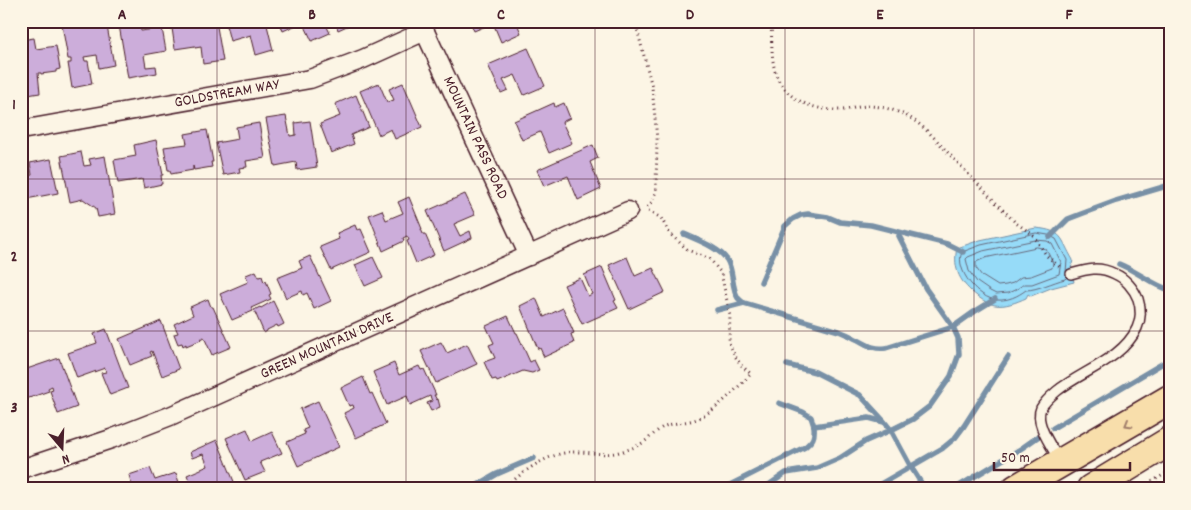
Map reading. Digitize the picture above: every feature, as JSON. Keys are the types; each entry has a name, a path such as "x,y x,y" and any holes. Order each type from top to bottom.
{"main road":[{"path":"1016,489 1170,399"},
{"path":"1090,489 1170,441"}],"street":[{"name":"GOLDSTREAM WAY","path":"21,130 310,79 363,59 423,26"},
{"name":"MOUNTAIN PASS ROAD","path":"423,26 529,256"},
{"name":"GREEN MOUNTAIN DRIVE","path":"21,469 111,439 170,416 636,210"}],"lane":[{"path":"1061,462 1041,426 1041,409 1048,399 1062,387 1117,353 1133,337 1140,322 1140,305 1135,291 1120,276 1106,269 1089,269 1071,274"}],"path":[{"path":"636,21 652,87 656,138 656,191 652,202 636,210"},
{"path":"771,21 774,68 778,81 785,91 806,105 826,110 842,110 860,106 884,107 918,122 1016,223 1032,234 1057,265 1071,274"},
{"path":"504,489 532,467 557,455 576,451 606,454 617,453 632,449 665,427 699,418 714,408 751,374 738,360 729,343 730,315 721,273 710,259 688,250 670,234 661,218 636,210"},
{"path":"1139,489 1170,471"}],"water":[{"path":"1036,228 1052,231 1063,241 1073,260 1071,269 1074,282 1031,296 1028,294 1026,298 1015,302 995,305 977,296 962,281 956,263 957,248 980,240"}],"building":[{"path":"82,21 106,21 114,65 99,68 97,55 84,57 85,61 88,61 92,84 72,88 68,63 71,63 71,59 68,59 62,25"},
{"path":"171,21 216,21 223,61 203,64 201,47 175,49"},
{"path":"225,21 266,21 273,50 256,55 251,35 230,41"},
{"path":"279,21 324,21 330,33 312,41 303,22 283,31"},
{"path":"335,21 358,21 338,30"},
{"path":"470,21 516,21 521,33 501,42 493,23 474,31"},
{"path":"139,22 141,31 162,28 166,51 144,55 146,67 156,66 157,73 128,78 119,25"},
{"path":"34,38 36,49 56,46 60,69 56,70 56,72 38,73 40,93 21,96 21,40"},
{"path":"528,48 545,86 524,95 515,75 503,80 508,90 501,93 488,65"},
{"path":"379,83 387,102 394,100 389,89 403,83 422,127 395,139 391,129 379,135 360,91"},
{"path":"356,95 369,127 351,135 354,144 331,153 320,124 340,116 335,104"},
{"path":"554,103 555,107 564,103 570,118 562,122 572,143 549,153 540,132 522,140 514,121"},
{"path":"286,116 290,136 296,135 295,123 310,121 317,167 297,170 296,162 275,166 266,119"},
{"path":"259,123 265,158 246,161 247,167 239,168 240,172 223,175 216,143 238,139 236,127"},
{"path":"207,130 213,162 211,162 212,167 194,170 193,166 193,170 171,174 170,170 168,170 164,147 187,144 185,134"},
{"path":"156,140 163,175 161,175 162,184 144,188 142,179 118,183 114,160 136,156 134,145"},
{"path":"593,145 598,158 590,162 601,189 578,200 568,176 544,186 537,170"},
{"path":"81,152 84,166 91,165 89,159 105,156 115,214 98,217 96,208 83,199 70,202 61,156"},
{"path":"51,159 58,193 21,200 21,177 32,175 30,163"},
{"path":"465,194 475,215 454,224 460,236 470,231 472,238 444,251 427,211"},
{"path":"409,197 423,234 425,234 434,255 416,263 407,241 409,240 407,236 403,238 404,241 383,251 369,215 382,210 386,220 403,213 398,202"},
{"path":"355,225 357,230 361,229 371,252 331,270 320,247 339,239 337,233"},
{"path":"310,256 331,301 314,309 307,293 303,295 302,291 286,298 277,278 302,268 299,261"},
{"path":"373,257 383,278 365,286 355,265"},
{"path":"627,257 635,276 653,268 665,292 629,309 609,265"},
{"path":"602,267 618,308 582,324 564,285 580,278 588,296 592,294 584,275"},
{"path":"256,271 259,277 262,276 264,282 266,281 271,299 251,308 253,311 232,320 220,294 248,282 246,275"},
{"path":"536,298 544,317 563,308 574,333 571,334 574,343 544,357 540,348 538,349 520,306"},
{"path":"208,299 231,347 212,355 204,337 201,340 183,346 182,343 178,344 174,334 178,333 174,324 193,315 190,307"},
{"path":"273,301 284,324 278,327 277,325 264,333 254,310"},
{"path":"508,316 530,362 534,360 539,370 532,373 523,371 497,382 496,379 492,380 484,362 495,358 489,345 494,343 486,326"},
{"path":"161,321 179,369 162,376 152,351 150,352 152,356 130,365 119,339"},
{"path":"106,329 128,388 110,395 101,373 106,372 105,368 77,378 68,353 97,343 94,334"},
{"path":"441,342 447,353 467,344 477,364 436,383 421,351"},
{"path":"59,358 77,407 58,414 50,391 53,390 52,386 48,388 49,391 26,399 23,392 25,391 21,380 21,371"},
{"path":"394,363 399,375 419,366 421,370 424,369 440,407 431,411 427,403 432,401 430,396 410,405 407,396 387,405 373,372"},
{"path":"363,377 386,424 356,438 344,413 354,408 353,405 349,406 341,388"},
{"path":"318,401 339,447 298,466 287,442 305,434 303,430 308,428 300,409"},
{"path":"247,429 252,441 272,432 282,453 260,462 265,472 245,480 226,438"},
{"path":"217,440 237,489 193,489 187,475 208,466 203,454 192,458 190,452"},
{"path":"150,468 155,480 176,473 181,489 133,489 129,475"}],"waterway":[{"path":"1050,237 1068,219 1116,201 1170,185"},
{"path":"761,282 785,226 801,215 808,214 828,217 840,222 871,225 947,244 963,252"},
{"path":"684,234 708,245 724,256 731,269 736,294 743,303 839,331 876,348 886,348 953,327 995,299"},
{"path":"763,489 786,473 817,468 840,458 866,441 913,419 930,406 951,376 959,354 958,338 953,327 926,289 899,236"},
{"path":"1119,264 1170,290"},
{"path":"717,310 744,303"},
{"path":"872,489 943,448 955,438 1008,357"},
{"path":"1053,428 1170,359"},
{"path":"787,365 815,372 860,395 891,430 925,489"},
{"path":"779,403 811,417 814,426"},
{"path":"722,489 805,447 813,438 814,426 869,418 884,422"},
{"path":"954,489 1039,436"},
{"path":"471,489 497,474 534,458"}]}
